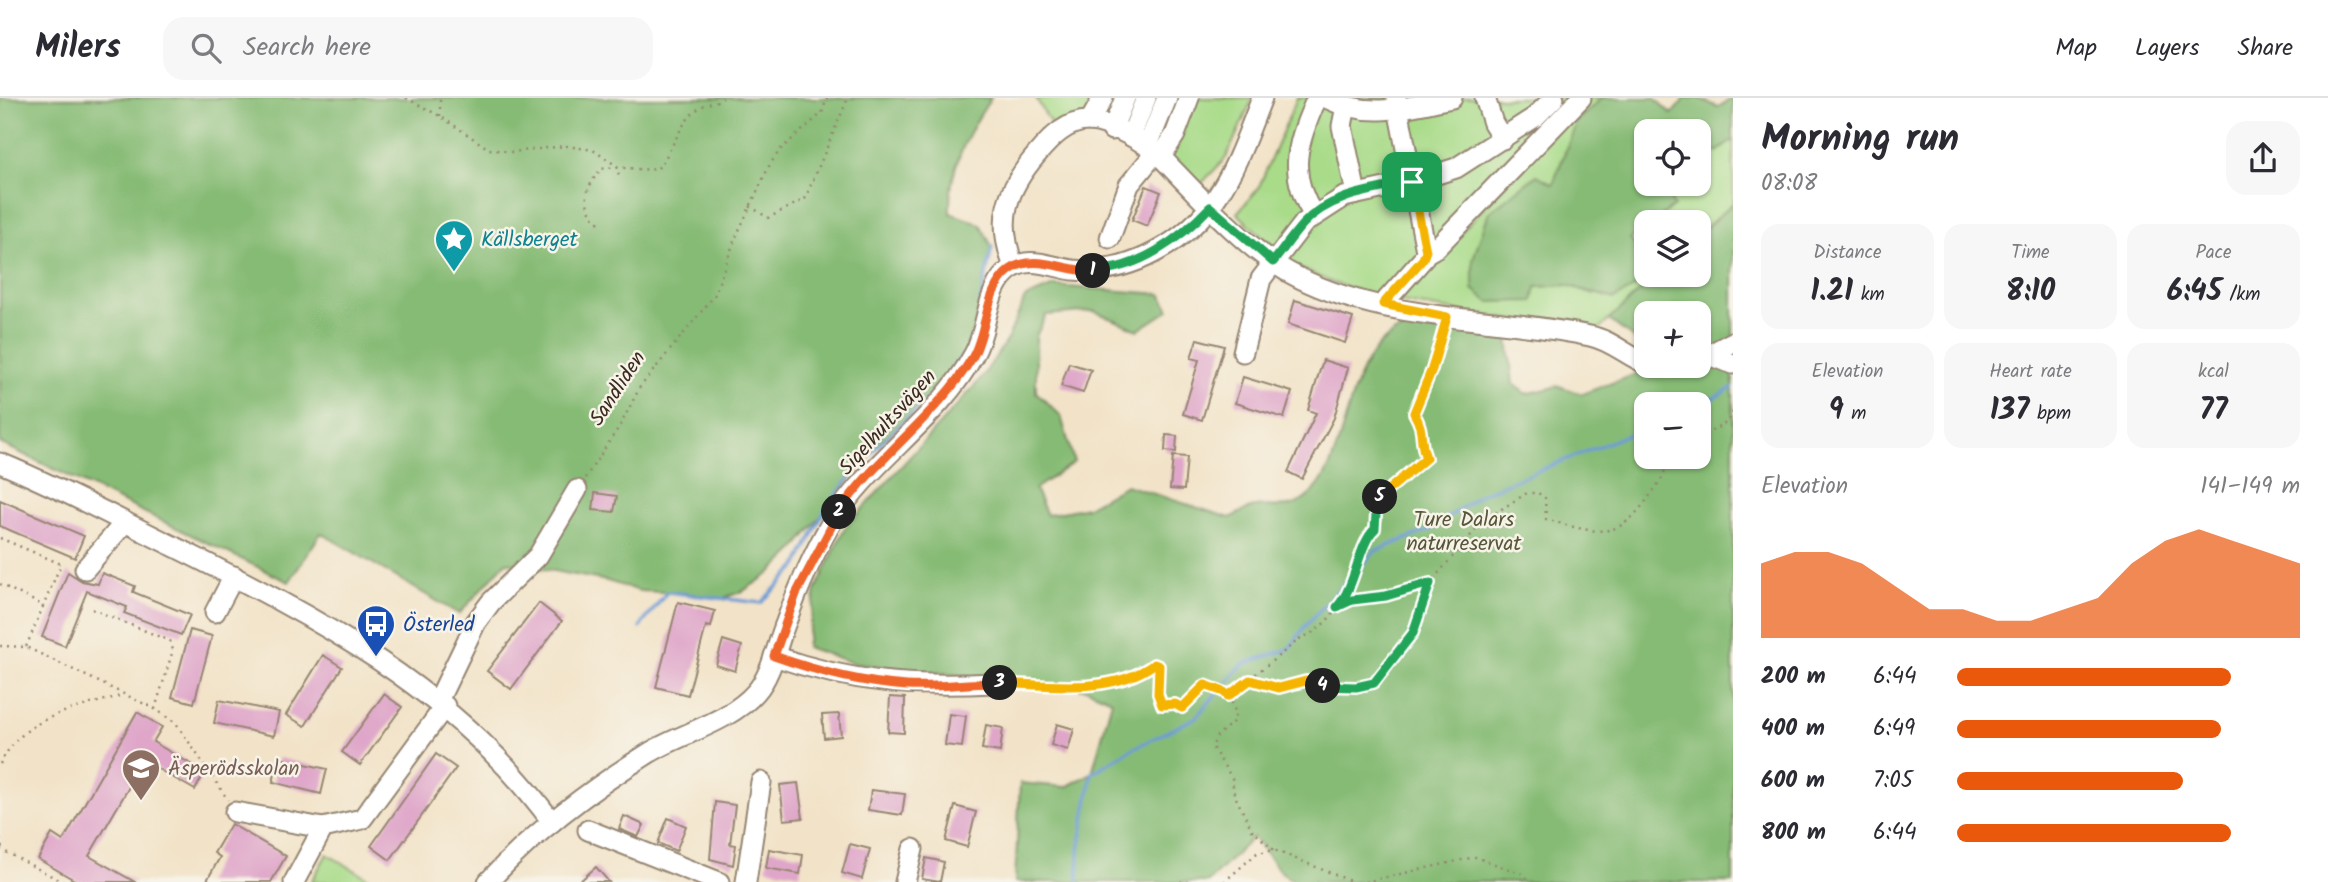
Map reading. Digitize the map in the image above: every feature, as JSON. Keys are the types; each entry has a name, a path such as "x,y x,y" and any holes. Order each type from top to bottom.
{"street":[{"path":"1090,121 1091,98"},
{"path":"1090,121 1103,98"},
{"path":"1112,130 1125,98"},
{"path":"1146,98 1149,147"},
{"path":"1110,238 1129,185 1149,147 1167,98"},
{"path":"1149,147 1175,135 1189,98"},
{"path":"1262,98 1231,173 1210,207 1167,245 1118,267 1086,271 1034,262 1014,267 1006,239 1005,212 1015,181 1046,143 1061,130 1090,121 1149,147 1210,207 1273,262 1315,284 1383,304 1447,317 1511,323 1592,336 1634,357"},
{"path":"1314,215 1300,189 1295,162 1297,149 1317,98"},
{"path":"1326,98 1372,112 1397,104 1452,98"},
{"path":"1485,98 1493,123 1503,139"},
{"path":"1243,352 1256,292 1273,262 1314,215 1344,197 1412,182 1456,168 1546,109 1554,98"},
{"path":"1383,304 1425,254 1437,247 1581,98"},
{"path":"1397,104 1425,254"},
{"path":"1346,106 1342,126 1356,194"},
{"name":"Sigelhultsvägen","path":"488,882 552,822 651,752 749,699 762,684 796,594 830,525 865,479 943,397 967,366 980,341 998,285 1014,267"},
{"path":"1711,353 1733,342"},
{"path":"1711,359 1733,364"},
{"path":"0,463 234,576 331,630 442,704 516,778 552,822"},
{"path":"235,812 323,828 362,819 442,704 476,622 491,601 538,556 577,490"},
{"path":"85,569 125,522"},
{"path":"215,612 234,576"},
{"path":"774,656 835,674 908,686 994,683"},
{"path":"746,882 761,782"},
{"path":"294,882 323,828"},
{"path":"588,830 719,882"},
{"path":"905,882 913,849"}],"path":[{"path":"406,98 440,116 489,149 512,152 537,147 566,146 593,150 617,166 619,176"},
{"path":"440,98 440,116"},
{"path":"599,223 589,214 585,201 588,184 601,169 617,166 657,169 668,156 688,119 699,107 723,98"},
{"name":"Sandliden","path":"577,490 621,424 640,387 714,296 750,206 781,149 822,113 827,98"},
{"path":"750,206 768,218 805,199 848,98"},
{"path":"1228,696 1301,638 1315,633 1345,599 1361,563 1366,537 1375,529 1377,499 1426,458 1421,446 1423,429 1414,413 1432,369 1447,317"},
{"path":"1711,431 1726,423 1733,412"},
{"path":"1250,680 1279,688 1306,681 1337,688 1374,683 1413,633 1430,583 1484,520 1527,493 1538,493 1545,498 1546,519 1601,531 1622,527 1637,514 1665,469"},
{"path":"0,538 61,564 26,647"},
{"path":"1337,607 1352,600 1386,596 1430,583"},
{"path":"0,584 44,606"},
{"path":"92,609 170,641 173,650 155,709"},
{"path":"0,646 26,647 155,709 176,723 235,812"},
{"path":"994,683 1083,686 1140,674 1154,664 1159,666 1158,694 1162,705 1175,704 1182,708 1205,685 1224,692 1236,708 1235,720 1217,736 1212,747 1232,778 1234,794 1252,830 1274,850 1353,882"},
{"path":"0,764 18,735 37,722 123,695"},
{"path":"0,839 1,849 63,882"},
{"path":"1224,882 1258,853 1274,850"},
{"path":"1365,882 1475,857 1523,874 1531,882"},
{"path":"1181,882 1216,882"}],"green space":[{"path":"0,98 991,98 974,125 956,167 950,213 980,224 992,247 969,353 946,382 884,438 794,550 769,574 743,591 721,599 684,593 640,591 607,581 506,562 459,614 321,533 289,582 0,443"},
{"path":"1036,98 1253,98 1226,158 1198,187 1122,127 1052,126"},
{"path":"1297,98 1574,98 1382,298 1331,282 1291,264 1237,213 1258,189"},
{"path":"1586,98 1602,98 1577,121 1553,184 1537,176 1517,192 1536,287 1567,285 1593,294 1634,286 1644,287 1595,333 1399,302"},
{"path":"1602,98 1654,98 1672,114 1685,98 1698,98 1718,107 1733,98 1733,140 1711,153 1711,119 1634,119 1634,196 1669,196 1674,206 1669,210 1634,210 1634,236 1630,239 1634,244 1635,287 1614,299 1567,285 1536,287 1533,301 1489,302 1473,289 1473,259 1489,212 1537,175 1553,184 1577,121"},
{"path":"1733,140 1733,203 1711,223 1711,210 1669,210 1674,206 1669,196 1711,196 1711,153"},
{"name":"Ture Dalars naturreservat","path":"1733,203 1733,882 1294,882 1280,871 1253,837 1208,882 1015,882 1020,783 1066,787 1092,773 1112,700 1087,689 856,664 806,647 816,590 844,529 981,379 1008,338 1025,298 1054,286 1161,294 1169,310 1138,330 1094,311 1046,315 1036,336 1036,392 1061,416 1074,462 1035,489 1047,515 1087,507 1126,485 1230,518 1252,508 1284,507 1302,501 1319,485 1331,463 1357,382 1370,358 1387,338 1411,325 1446,322 1507,328 1513,384 1526,394 1559,386 1582,394 1634,375 1634,378 1711,378 1711,301 1634,301 1634,338 1609,320 1644,287 1711,287 1711,223"},
{"path":"327,854 375,882 311,882"}],"building":[{"path":"1146,186 1161,192 1147,226 1132,220"},
{"path":"1295,300 1353,318 1345,343 1288,324"},
{"path":"1197,339 1224,346 1202,420 1183,414 1199,360 1191,358"},
{"path":"1323,360 1348,368 1334,418 1302,479 1288,472 1316,413 1308,410"},
{"path":"1069,363 1091,370 1083,393 1061,386"},
{"path":"1243,377 1292,392 1284,418 1235,403"},
{"path":"1166,435 1177,436 1176,452 1165,451"},
{"path":"1173,456 1187,457 1184,490 1170,489"},
{"path":"595,493 617,496 614,512 593,510"},
{"path":"0,500 84,536 75,558 0,526"},
{"path":"68,572 82,581 98,584 102,573 135,586 133,592 190,615 181,635 124,613 127,607 87,591 65,646 42,637"},
{"path":"678,602 715,611 711,627 706,626 688,695 656,687"},
{"path":"539,603 562,621 511,689 487,671"},
{"path":"190,630 212,636 194,703 172,697"},
{"path":"723,640 742,646 735,671 716,665"},
{"path":"323,655 342,667 305,726 286,715"},
{"path":"384,694 402,707 360,765 342,752"},
{"path":"890,697 905,698 904,733 888,732"},
{"path":"219,700 279,712 274,736 214,723"},
{"path":"137,712 162,727 153,742 205,772 195,790 144,761 89,856 135,882 78,882 38,859 52,834 63,841"},
{"path":"839,714 841,736 824,738 822,715"},
{"path":"949,714 966,716 962,747 945,745"},
{"path":"1057,724 1074,729 1068,750 1051,745"},
{"path":"986,725 1003,728 1000,752 982,749"},
{"path":"436,754 456,768 390,860 371,846"},
{"path":"279,758 327,769 321,794 273,782"},
{"path":"798,783 803,818 784,820 780,785"},
{"path":"871,790 905,794 902,815 868,810"},
{"path":"715,802 735,805 730,844 736,845 733,865 710,859"},
{"path":"955,806 976,812 967,847 946,841"},
{"path":"624,816 644,825 638,837 619,829"},
{"path":"668,818 686,826 676,851 658,843"},
{"path":"231,824 286,856 271,882 206,882 220,857 214,853"},
{"path":"850,844 870,849 862,879 842,873"},
{"path":"769,849 803,855 800,874 766,868"},
{"path":"926,858 944,862 940,882 922,879"},
{"path":"596,867 609,882 579,882"}],"waterway":[{"path":"980,303 992,247"},
{"path":"640,627 667,592 761,603 797,566 827,506 874,450 933,394 960,358"},
{"path":"1711,399 1732,388"},
{"path":"1078,882 1079,850 1092,773 1130,750 1195,718 1243,664 1289,649 1306,625 1375,551 1432,529 1481,494 1634,432"}],"place":[{"name":"Källsberget","path":"454,273"},
{"name":"Österled","path":"376,658"},
{"name":"Äsperödsskolan","path":"141,802"}],"route":[{"path":"1412,182 1426,251 1423,259 1383,304 1447,317 1432,369 1414,413 1423,429 1421,446 1426,458 1377,499 1375,529 1366,537 1361,563 1350,580 1345,599 1337,607 1352,600 1386,596 1430,583 1413,633 1374,683 1337,688 1306,681 1293,682 1279,688 1250,680 1228,696 1205,685 1182,708 1175,704 1162,705 1158,694 1159,666 1154,664 1140,674 1083,686 994,683 908,686 835,674 774,656 796,594 830,525 845,502 943,397 967,366 980,341 998,285 1008,271 1034,262 1086,271 1118,267 1167,245 1210,207 1273,262 1304,223 1328,205 1344,197 1412,182"}]}
